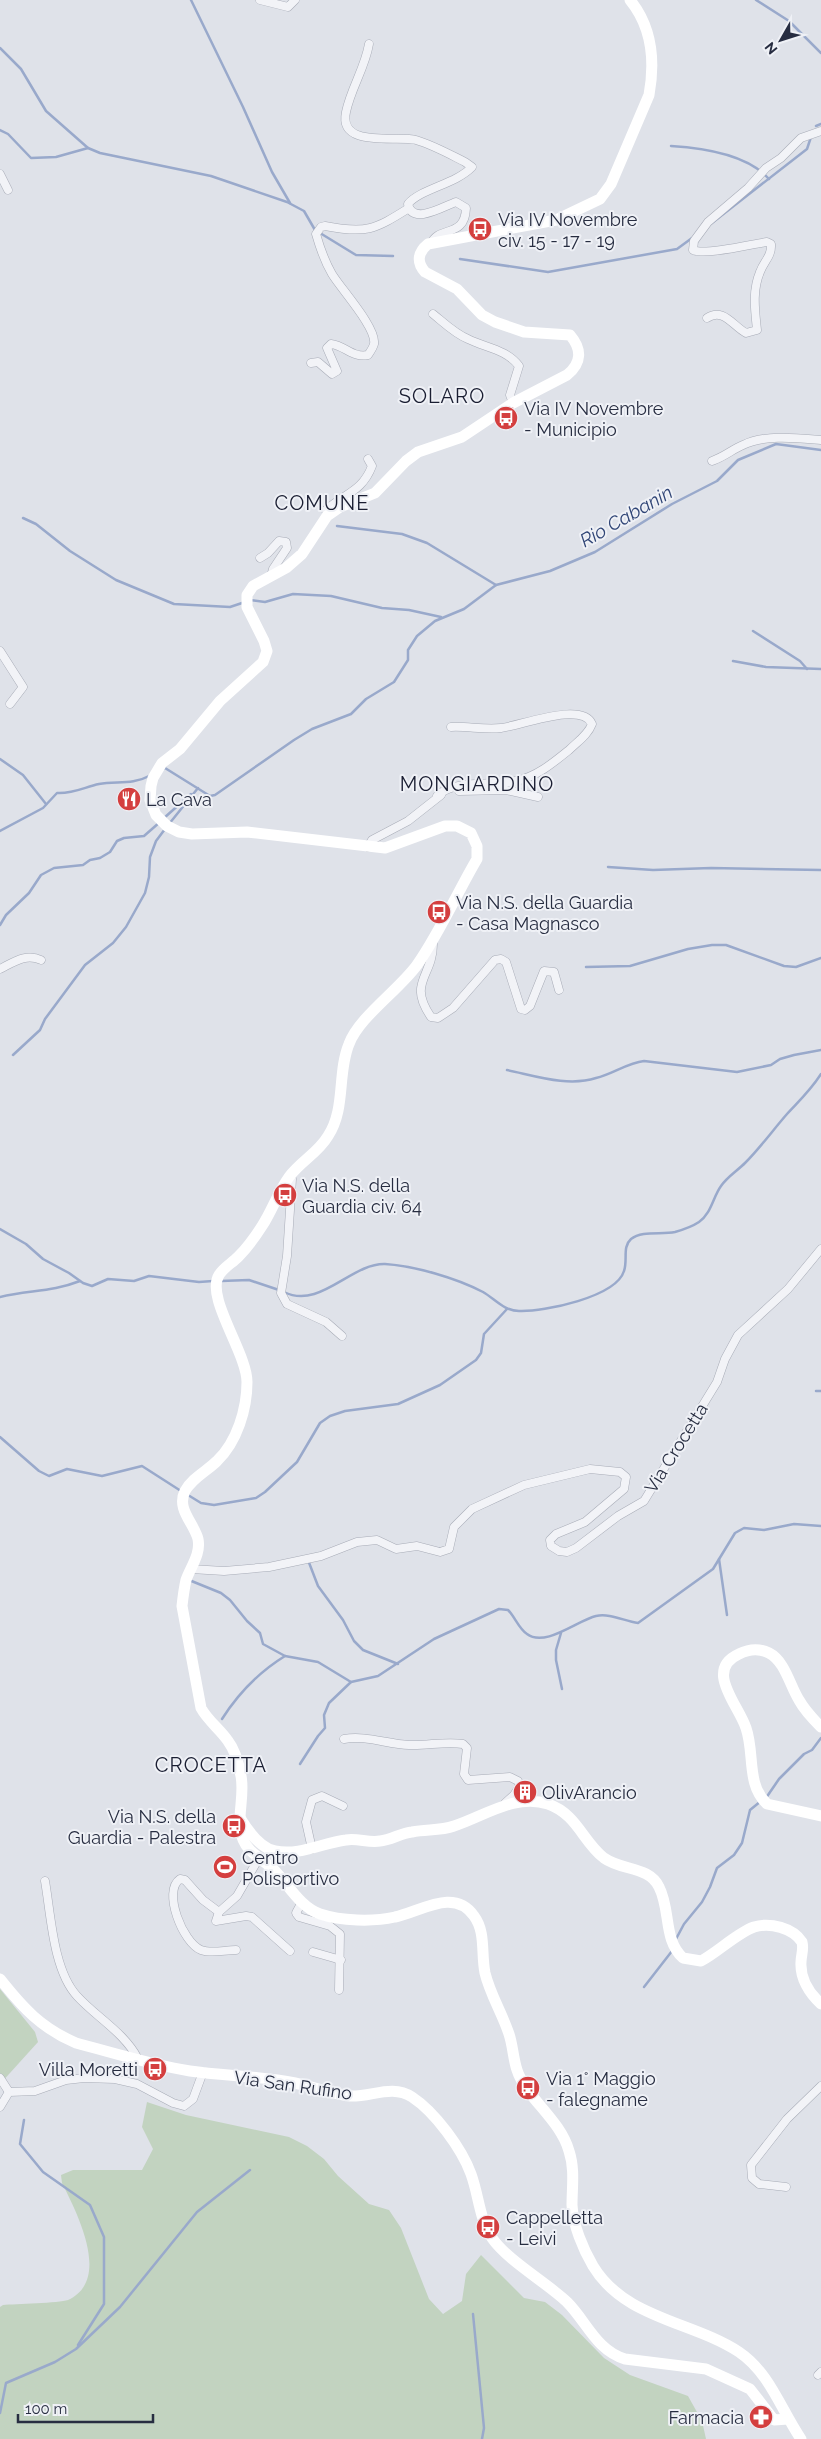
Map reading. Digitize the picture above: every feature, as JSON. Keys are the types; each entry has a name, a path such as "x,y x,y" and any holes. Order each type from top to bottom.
{"main road":[{"path":"630,0 637,8 648,29 652,65 651,83 648,95 611,184 600,199 556,220 431,244 420,252 419,263 421,268 457,289 482,315 504,326 524,332 570,335 577,343 580,355 575,369 513,403 462,436 418,452 406,461 375,493 340,507 327,516 302,554 286,568 253,586 247,595 247,607 249,616 264,641 266,651 263,662 220,701 188,742 157,770 151,786 153,809 161,822 179,832 192,834 247,832 384,848 398,845 445,826 457,826 471,833 477,846 477,858 417,964 400,986 361,1025 349,1042 334,1126 318,1150 290,1176 262,1225 239,1257 218,1275 216,1287 218,1302 239,1348 246,1369 245,1406 229,1446 218,1460 195,1479 184,1492 184,1511 197,1537 199,1549 184,1589 182,1606 201,1708 206,1718 229,1742 241,1776 243,1798 240,1816 242,1841 276,1872 302,1902 319,1914 346,1918 393,1918 448,1901 458,1903 471,1912 479,1925 485,1973 513,2045 517,2072 560,2131 569,2151 573,2167 572,2206 575,2221 588,2258 596,2270 626,2300 678,2326 722,2342 741,2353 756,2366 769,2383 801,2439"},
{"path":"821,1727 810,1717 799,1700 782,1665 770,1654 759,1650 744,1652 730,1658 724,1666 723,1677 746,1728 754,1785 760,1798 767,1804 821,1816"},
{"path":"240,1816 249,1832 269,1849 282,1852 312,1849 347,1839 379,1841 411,1832 439,1830 498,1808 526,1802 548,1804 572,1819 606,1860 649,1874 660,1888 671,1941 683,1958 701,1960 754,1927 771,1926 790,1931 802,1942 802,1971 805,1983 814,1998 821,2004"},
{"name":"Via San Rufino","path":"0,1979 39,2022 60,2036 76,2043 138,2059 203,2072 294,2083 326,2092 352,2096 389,2090 403,2092 415,2099 443,2126 464,2158 472,2176 481,2216 493,2240 568,2303 601,2345 614,2356 625,2359 706,2368 750,2389 774,2420 788,2419"}],"street":[{"path":"260,0 288,7 295,0"},
{"path":"369,44 367,58 345,114 348,126 359,136 370,140 403,138 416,140 466,162 472,167 443,186 412,200 408,204 409,208"},
{"path":"706,318 718,314 726,316 746,333 756,330 753,308 755,291 760,272 771,252 771,244 767,242 734,246 706,253 694,250 694,241 708,222 748,188 766,168 807,134 821,131"},
{"path":"0,174 8,190"},
{"path":"409,208 418,215 432,212 456,202 466,208 464,222 456,229 436,236 431,244"},
{"path":"311,363 318,362 332,374 337,371 327,348 331,344 339,345 351,354 361,356 368,355 374,345 367,325 333,275 320,248 316,234 321,227 325,226 353,232 362,230 390,220 409,208"},
{"path":"432,314 466,339 498,350 514,359 519,366 510,395 513,403"},
{"path":"712,461 728,455 743,444 768,438 821,440"},
{"path":"327,516 326,510 359,488 368,476 372,466 368,459"},
{"path":"260,558 268,553 279,541 286,542 287,548 273,568 270,576"},
{"path":"0,650 23,687 10,704"},
{"path":"368,846 377,837 408,821 437,796 450,788 501,781 514,782 550,766 580,740 590,730 592,724 586,717 569,714 500,728 451,726"},
{"path":"437,796 450,792 506,790 538,797"},
{"path":"433,937 433,947 420,992 423,1004 432,1017 438,1018 453,1008 495,960 501,959 506,962 521,1009 525,1010 530,1006 544,971 554,972 560,990"},
{"path":"0,969 26,957 33,956 41,960"},
{"path":"290,1176 292,1179 287,1256 280,1293 287,1304 326,1322 342,1336"},
{"name":"Via Crocetta","path":"191,1569 224,1571 268,1567 321,1556 357,1542 377,1540 396,1549 417,1546 440,1552 449,1549 454,1527 472,1509 497,1496 524,1485 590,1469 620,1472 626,1477 624,1489 585,1522 556,1534 550,1540 552,1546 559,1551 567,1552 576,1548 618,1516 644,1500 717,1382 725,1359 738,1335 788,1289 821,1249"},
{"path":"344,1739 357,1736 369,1740 410,1745 436,1742 463,1744 467,1748 464,1774 468,1780 471,1782 510,1777 518,1781 520,1786 514,1796 498,1808"},
{"path":"312,1849 306,1822 312,1800 322,1796 343,1806"},
{"path":"259,1858 237,1896 219,1912 216,1922 246,1916 256,1919 290,1951"},
{"path":"219,1912 203,1900 185,1880 180,1879 174,1884 172,1894 175,1906 184,1934 189,1941 196,1948 207,1952 236,1950"},
{"path":"45,1881 59,1962 69,1985 88,2007 131,2046 138,2059"},
{"path":"302,1902 296,1913 299,1917 330,1926 340,1934 339,1990"},
{"path":"313,1952 341,1960"},
{"path":"9,2092 35,2091 66,2080 84,2078 116,2079 137,2084 173,2103 184,2106 193,2099 203,2072"},
{"path":"0,2078 9,2092"},
{"path":"786,2187 759,2184 752,2178 751,2165 786,2119 821,2086"},
{"path":"0,2107 9,2092"}],"green space":[{"path":"0,1989 35,2032 38,2042 0,2084"},
{"path":"147,2102 186,2115 289,2137 307,2146 324,2159 338,2176 369,2204 389,2210 401,2228 429,2299 443,2314 462,2301 466,2274 481,2255 524,2298 545,2302 562,2315 604,2358 630,2375 688,2396 702,2421 706,2439 0,2439 0,2307 3,2305 68,2300 81,2290 88,2278 87,2245 82,2228 62,2183 61,2175 73,2170 142,2170 153,2149 142,2127"}],"waterway":[{"path":"191,0 272,172 290,203"},
{"path":"756,0 789,21 821,53"},
{"path":"0,48 21,69 46,111 88,148"},
{"path":"816,126 821,124"},
{"path":"0,130 8,134 31,158 56,157 88,148 100,153 211,176 287,202 304,211 315,230"},
{"path":"708,226 807,149 811,137"},
{"path":"671,146 697,148 737,158 760,170 769,179"},
{"path":"320,233 356,255 393,256"},
{"path":"460,259 548,272 677,249 692,238"},
{"name":"Rio Cabanin","path":"163,769 165,768 210,796 215,795 294,740 312,729 351,714 366,699 394,682 408,660 408,650 417,636 435,621 464,609 496,585 550,571 595,552 672,504 717,481 738,460 776,444 821,450"},
{"path":"23,518 36,524 70,551 116,580 174,604 230,607 242,603"},
{"path":"337,526 402,534 427,543 496,585"},
{"path":"250,600 265,602 293,594 331,596 382,608 409,610 441,617"},
{"path":"753,631 800,661 807,669"},
{"path":"733,661 766,667 821,669"},
{"path":"0,759 23,775 46,804"},
{"path":"0,831 43,808 57,793 74,791 99,784 137,781 149,776"},
{"path":"169,824 198,788"},
{"path":"164,818 191,794"},
{"path":"0,925 6,915 29,893 41,875 54,868 83,865 90,860 100,858 110,852 117,841 124,838 144,836 160,822"},
{"path":"13,1055 40,1030 45,1019 85,965 113,943 126,927 145,893 149,877 150,857 156,841 165,829"},
{"path":"608,867 653,870 711,868 821,870"},
{"path":"586,967 630,966 688,949 712,945 726,945 784,966 796,967 821,958"},
{"path":"507,1070 563,1081 585,1080 602,1076 644,1061 737,1072 771,1065 780,1059 794,1055 821,1050"},
{"path":"284,1292 297,1296 310,1295 323,1291 360,1270 385,1264 422,1270 461,1282 483,1292 504,1307 519,1311 561,1306 594,1295 608,1288 618,1280 624,1271 626,1250 631,1239 646,1234 675,1232 694,1225 703,1219 723,1183 756,1151 821,1074"},
{"path":"0,1229 26,1244 43,1259 83,1283 92,1286 108,1279 134,1281 149,1276 199,1282 213,1281"},
{"path":"221,1281 249,1280 279,1290"},
{"path":"0,1297 50,1289 80,1281"},
{"path":"188,1495 201,1503 214,1505 256,1498 297,1462 320,1423 330,1416 345,1411 398,1404 440,1385 476,1360 481,1353 484,1334 507,1309"},
{"path":"816,1391 821,1391"},
{"path":"0,1437 39,1471 49,1476 67,1469 102,1476 142,1466 181,1491"},
{"path":"189,1580 221,1593 230,1600 247,1621 260,1633 263,1644 285,1656 318,1662 351,1682 378,1676 434,1639 499,1609 508,1610 527,1634 543,1638 562,1632 589,1618 601,1615 638,1623 713,1569 735,1533 744,1528 764,1530 794,1524 821,1526"},
{"path":"719,1559 727,1615"},
{"path":"308,1560 318,1586 343,1620 354,1641 363,1650 398,1664"},
{"path":"561,1633 556,1650 556,1660 562,1689"},
{"path":"222,1719 250,1684 266,1669 285,1656"},
{"path":"300,1764 325,1728 324,1715 329,1703 351,1682"},
{"path":"766,1798 779,1779 804,1754 812,1750 821,1738"},
{"path":"676,1939 684,1924 702,1902 717,1868 734,1855 742,1843 750,1810 761,1801"},
{"path":"644,1987 672,1951"},
{"path":"24,2120 20,2144 43,2172 90,2205 104,2237 104,2304 78,2345"},
{"path":"0,2413 6,2383 55,2362 76,2349 120,2307 197,2212 250,2170"},
{"path":"473,2314 484,2428 482,2439"}],"place":[{"name":"Via IV Novembre civ. 15 - 17 - 19","path":"480,229"},
{"name":"Via IV Novembre - Municipio","path":"506,418"},
{"name":"La Cava","path":"129,799"},
{"name":"Via N.S. della Guardia - Casa Magnasco","path":"439,912"},
{"name":"Via N.S. della Guardia civ. 64","path":"285,1195"},
{"name":"OlivArancio","path":"525,1792"},
{"name":"Via N.S. della Guardia - Palestra","path":"234,1826"},
{"name":"Centro Polisportivo","path":"225,1867"},
{"name":"Villa Moretti","path":"155,2069"},
{"name":"Via 1° Maggio - falegname","path":"528,2088"},
{"name":"Cappelletta - Leivi","path":"488,2227"},
{"name":"Farmacia","path":"761,2417"}],"district":[{"name":"SOLARO","path":"442,396"},
{"name":"COMUNE","path":"322,503"},
{"name":"MONGIARDINO","path":"477,784"},
{"name":"CROCETTA","path":"211,1765"}]}
